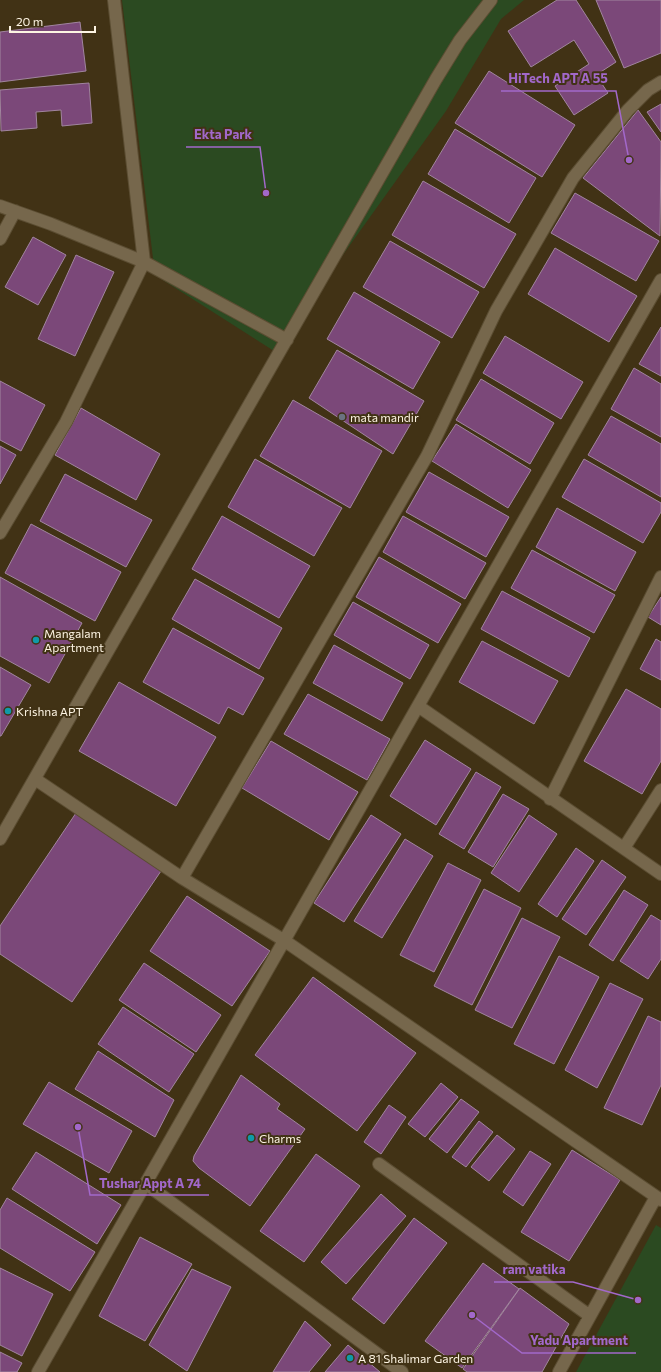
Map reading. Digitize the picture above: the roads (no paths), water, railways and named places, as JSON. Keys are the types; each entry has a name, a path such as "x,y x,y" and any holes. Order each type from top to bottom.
{"street":[{"path":"0,533 66,422 144,262 114,0"},
{"path":"0,839 436,79 460,40 491,0"},
{"path":"182,878 427,456 496,311 573,178 628,110 648,90 661,82"},
{"path":"0,206 144,262 287,340"},
{"path":"0,239 15,211"},
{"path":"38,1372 661,280"},
{"path":"550,799 661,577"},
{"path":"418,706 550,799 661,874"},
{"path":"34,779 182,878 285,941 659,1198 559,1372"},
{"path":"624,848 661,790"},
{"path":"379,1164 590,1316"},
{"path":"146,1184 402,1372"}],"place":[{"name":"HiTech APT A 55","path":"629,160"},
{"name":"Ekta Park","path":"266,193"},
{"name":"mata mandir","path":"342,417"},
{"name":"Mangalam Apartment","path":"36,640"},
{"name":"Krishna APT","path":"8,711"},
{"name":"Tushar Appt A 74","path":"78,1127"},
{"name":"Charms","path":"251,1138"},
{"name":"ram vatika","path":"638,1300"},
{"name":"Yadu Apartment","path":"472,1315"},
{"name":"A 81 Shalimar Garden","path":"350,1358"}]}
